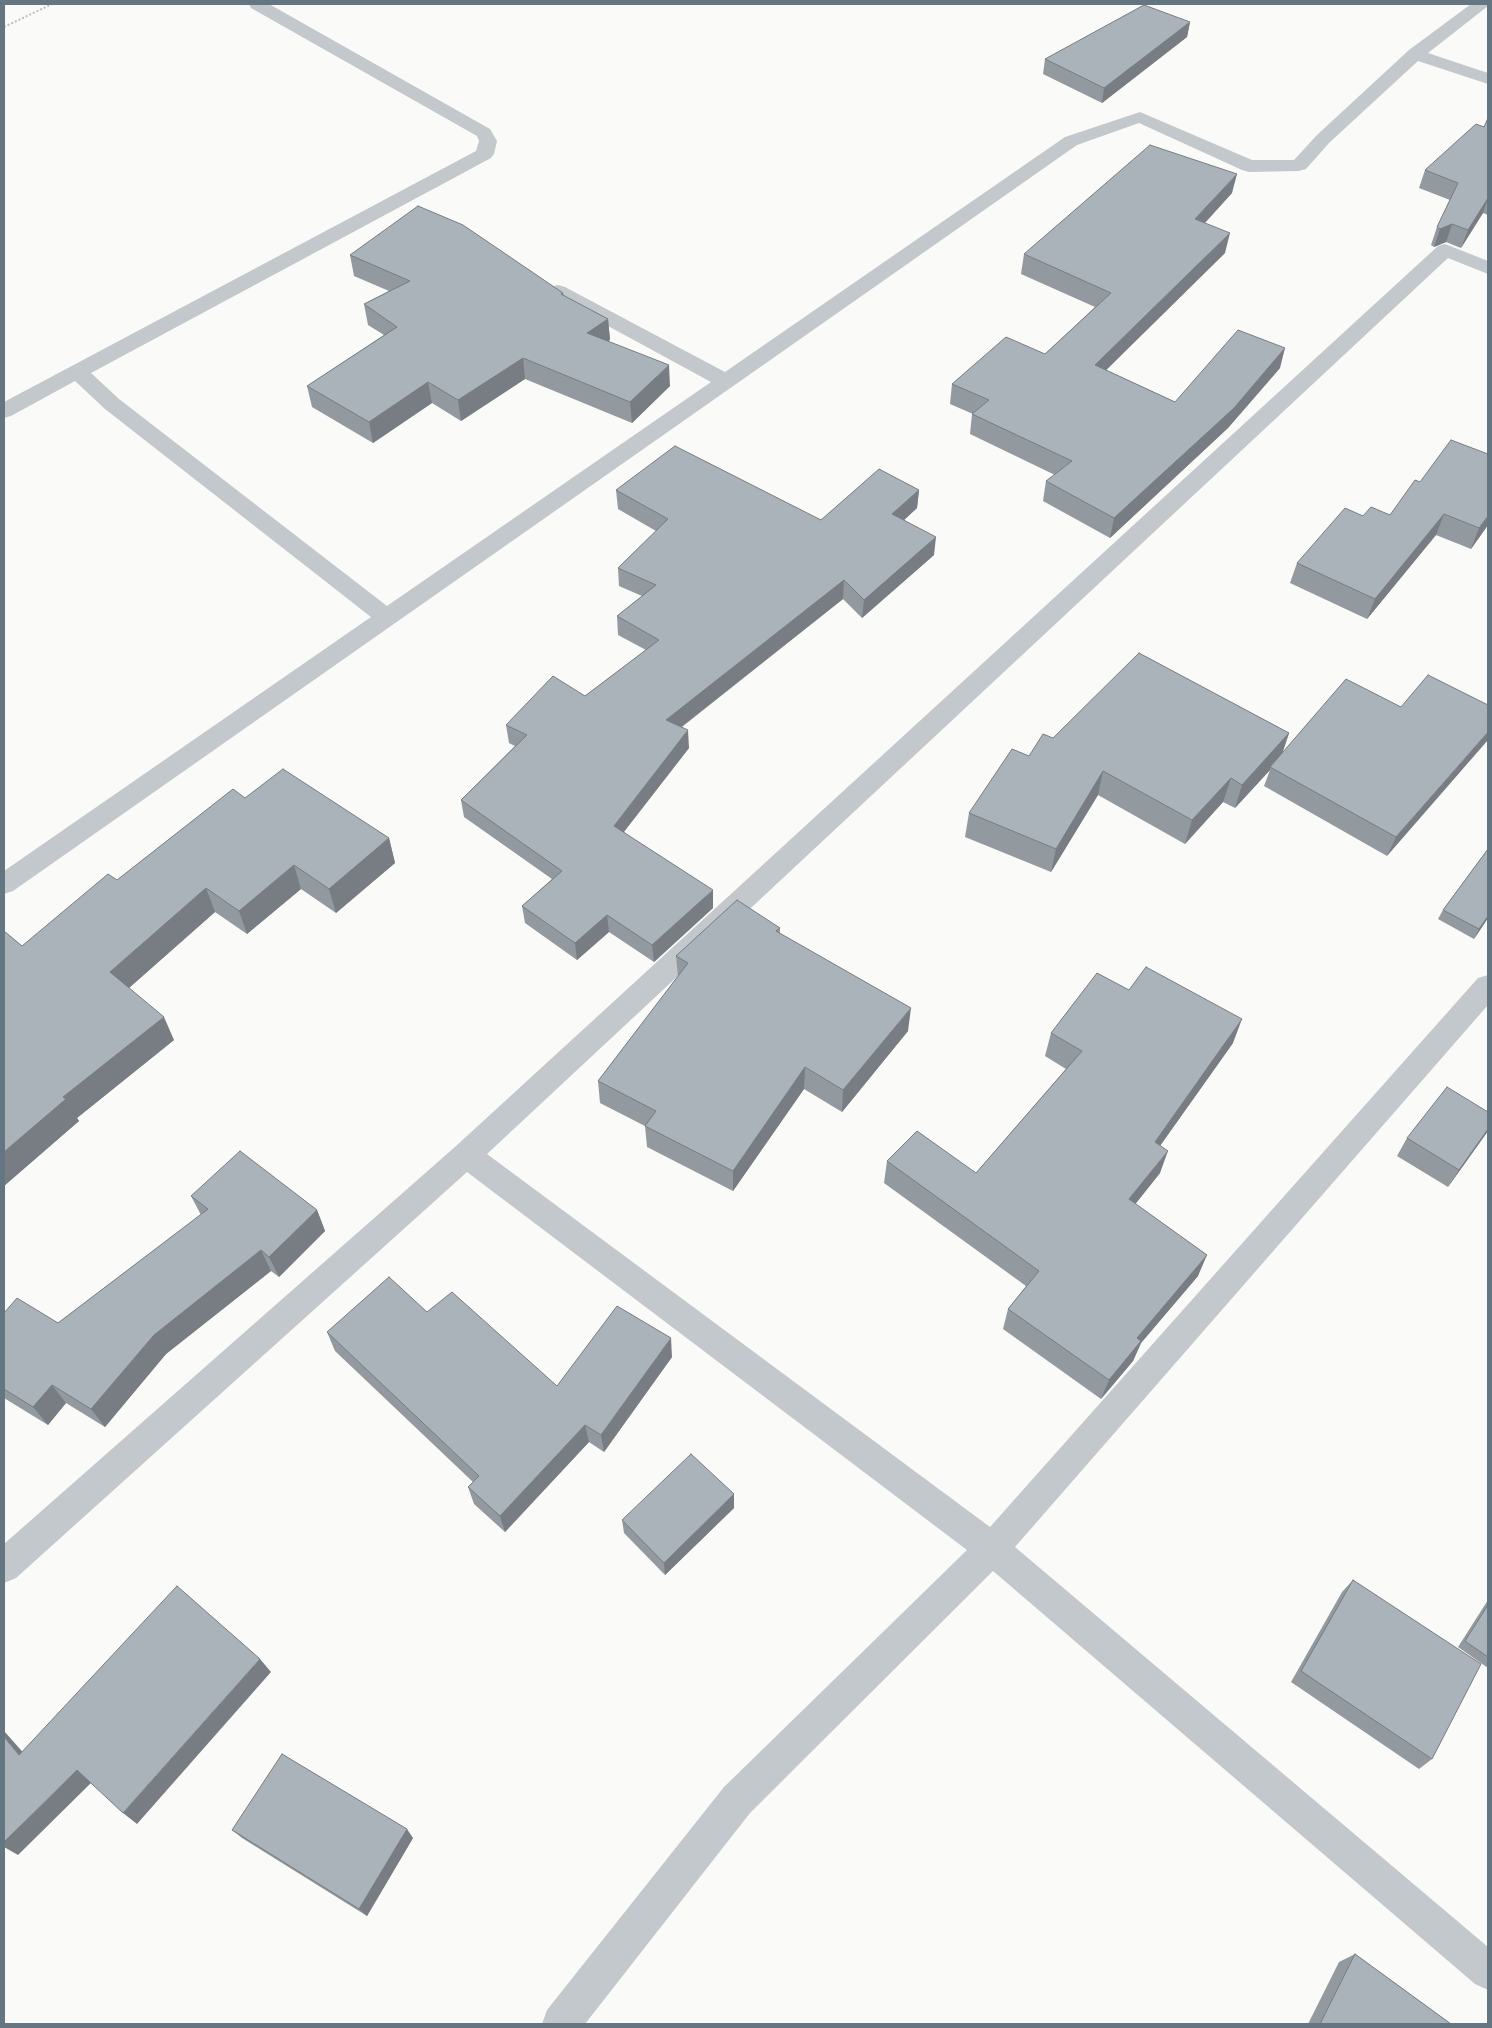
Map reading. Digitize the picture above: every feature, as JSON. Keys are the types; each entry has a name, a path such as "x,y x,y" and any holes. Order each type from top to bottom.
{"street":[{"path":"4,410 485,154 488,142 484,132 257,4"},
{"path":"4,884 386,616 1071,141 1140,117 1248,166 1299,164 1415,54 1481,4"},
{"path":"1415,54 1488,79"},
{"path":"4,1566 466,1155 1445,250 1488,268"},
{"path":"558,291 725,381"},
{"path":"77,372 112,404 386,616"},
{"path":"561,2024 737,1800 992,1549 1486,995"},
{"path":"466,1155 992,1549 1488,1971"}],"path":[{"path":"4,27 52,4"}],"building":[{"path":"1144,5 1190,22 1104,88 1045,59"},
{"path":"1488,118 1488,198 1468,230 1452,224 1440,229 1437,227 1458,183 1425,170 1476,124 1484,127"},
{"path":"1150,145 1237,174 1195,219 1230,233 1095,365 1175,402 1238,330 1285,348 1234,408 1114,518 1046,481 1072,461 972,414 989,400 952,384 1006,337 1045,354 1111,293 1024,254"},
{"path":"418,206 463,225 563,293 561,294 608,319 587,333 669,365 630,402 523,358 458,400 428,382 369,422 307,386 397,327 364,304 410,281 350,255"},
{"path":"1451,440 1488,454 1488,516 1479,528 1444,514 1375,599 1297,563 1345,508 1363,516 1371,507 1390,515 1415,480 1420,482"},
{"path":"675,446 821,520 879,469 919,490 892,514 936,537 864,600 844,580 666,720 688,730 614,826 713,890 652,945 607,915 575,943 522,906 562,871 461,800 527,735 506,725 553,676 585,696 659,640 617,616 656,585 618,568 668,519 616,490"},
{"path":"1139,653 1289,733 1242,785 1231,778 1192,820 1103,771 1056,849 969,813 1012,749 1029,756 1043,734 1053,738"},
{"path":"1428,675 1488,705 1488,732 1396,837 1270,767 1346,679 1401,707"},
{"path":"283,769 389,838 329,889 294,865 239,911 206,888 110,972 164,1017 63,1097 66,1099 4,1152 4,931 22,946 108,874 117,880 233,789 245,798"},
{"path":"1488,849 1488,916 1479,929 1443,910"},
{"path":"737,900 780,928 776,931 911,1008 843,1090 805,1067 733,1171 645,1126 656,1111 598,1081 688,963 676,956"},
{"path":"1146,967 1242,1019 1155,1142 1168,1151 1129,1199 1207,1255 1137,1338 1141,1341 1109,1380 1008,1309 1039,1271 887,1161 917,1131 976,1173 1082,1051 1051,1033 1097,973 1129,990"},
{"path":"1447,1087 1488,1112 1488,1129 1459,1170 1407,1138"},
{"path":"240,1151 317,1210 269,1257 261,1250 154,1335 91,1409 52,1385 33,1407 4,1389 4,1313 17,1298 58,1323 208,1209 191,1196"},
{"path":"389,1277 427,1312 452,1292 557,1386 617,1306 671,1338 601,1435 585,1425 500,1516 468,1487 479,1476 327,1332"},
{"path":"691,1454 734,1494 664,1563 622,1520"},
{"path":"1353,1580 1481,1664 1432,1759 1301,1671"},
{"path":"177,1586 260,1659 123,1813 77,1770 4,1842 4,1737 19,1755"},
{"path":"1488,1605 1488,1657 1465,1641"},
{"path":"282,1754 407,1829 359,1909 232,1830"},
{"path":"1355,1954 1451,2024 1320,2024"}]}
